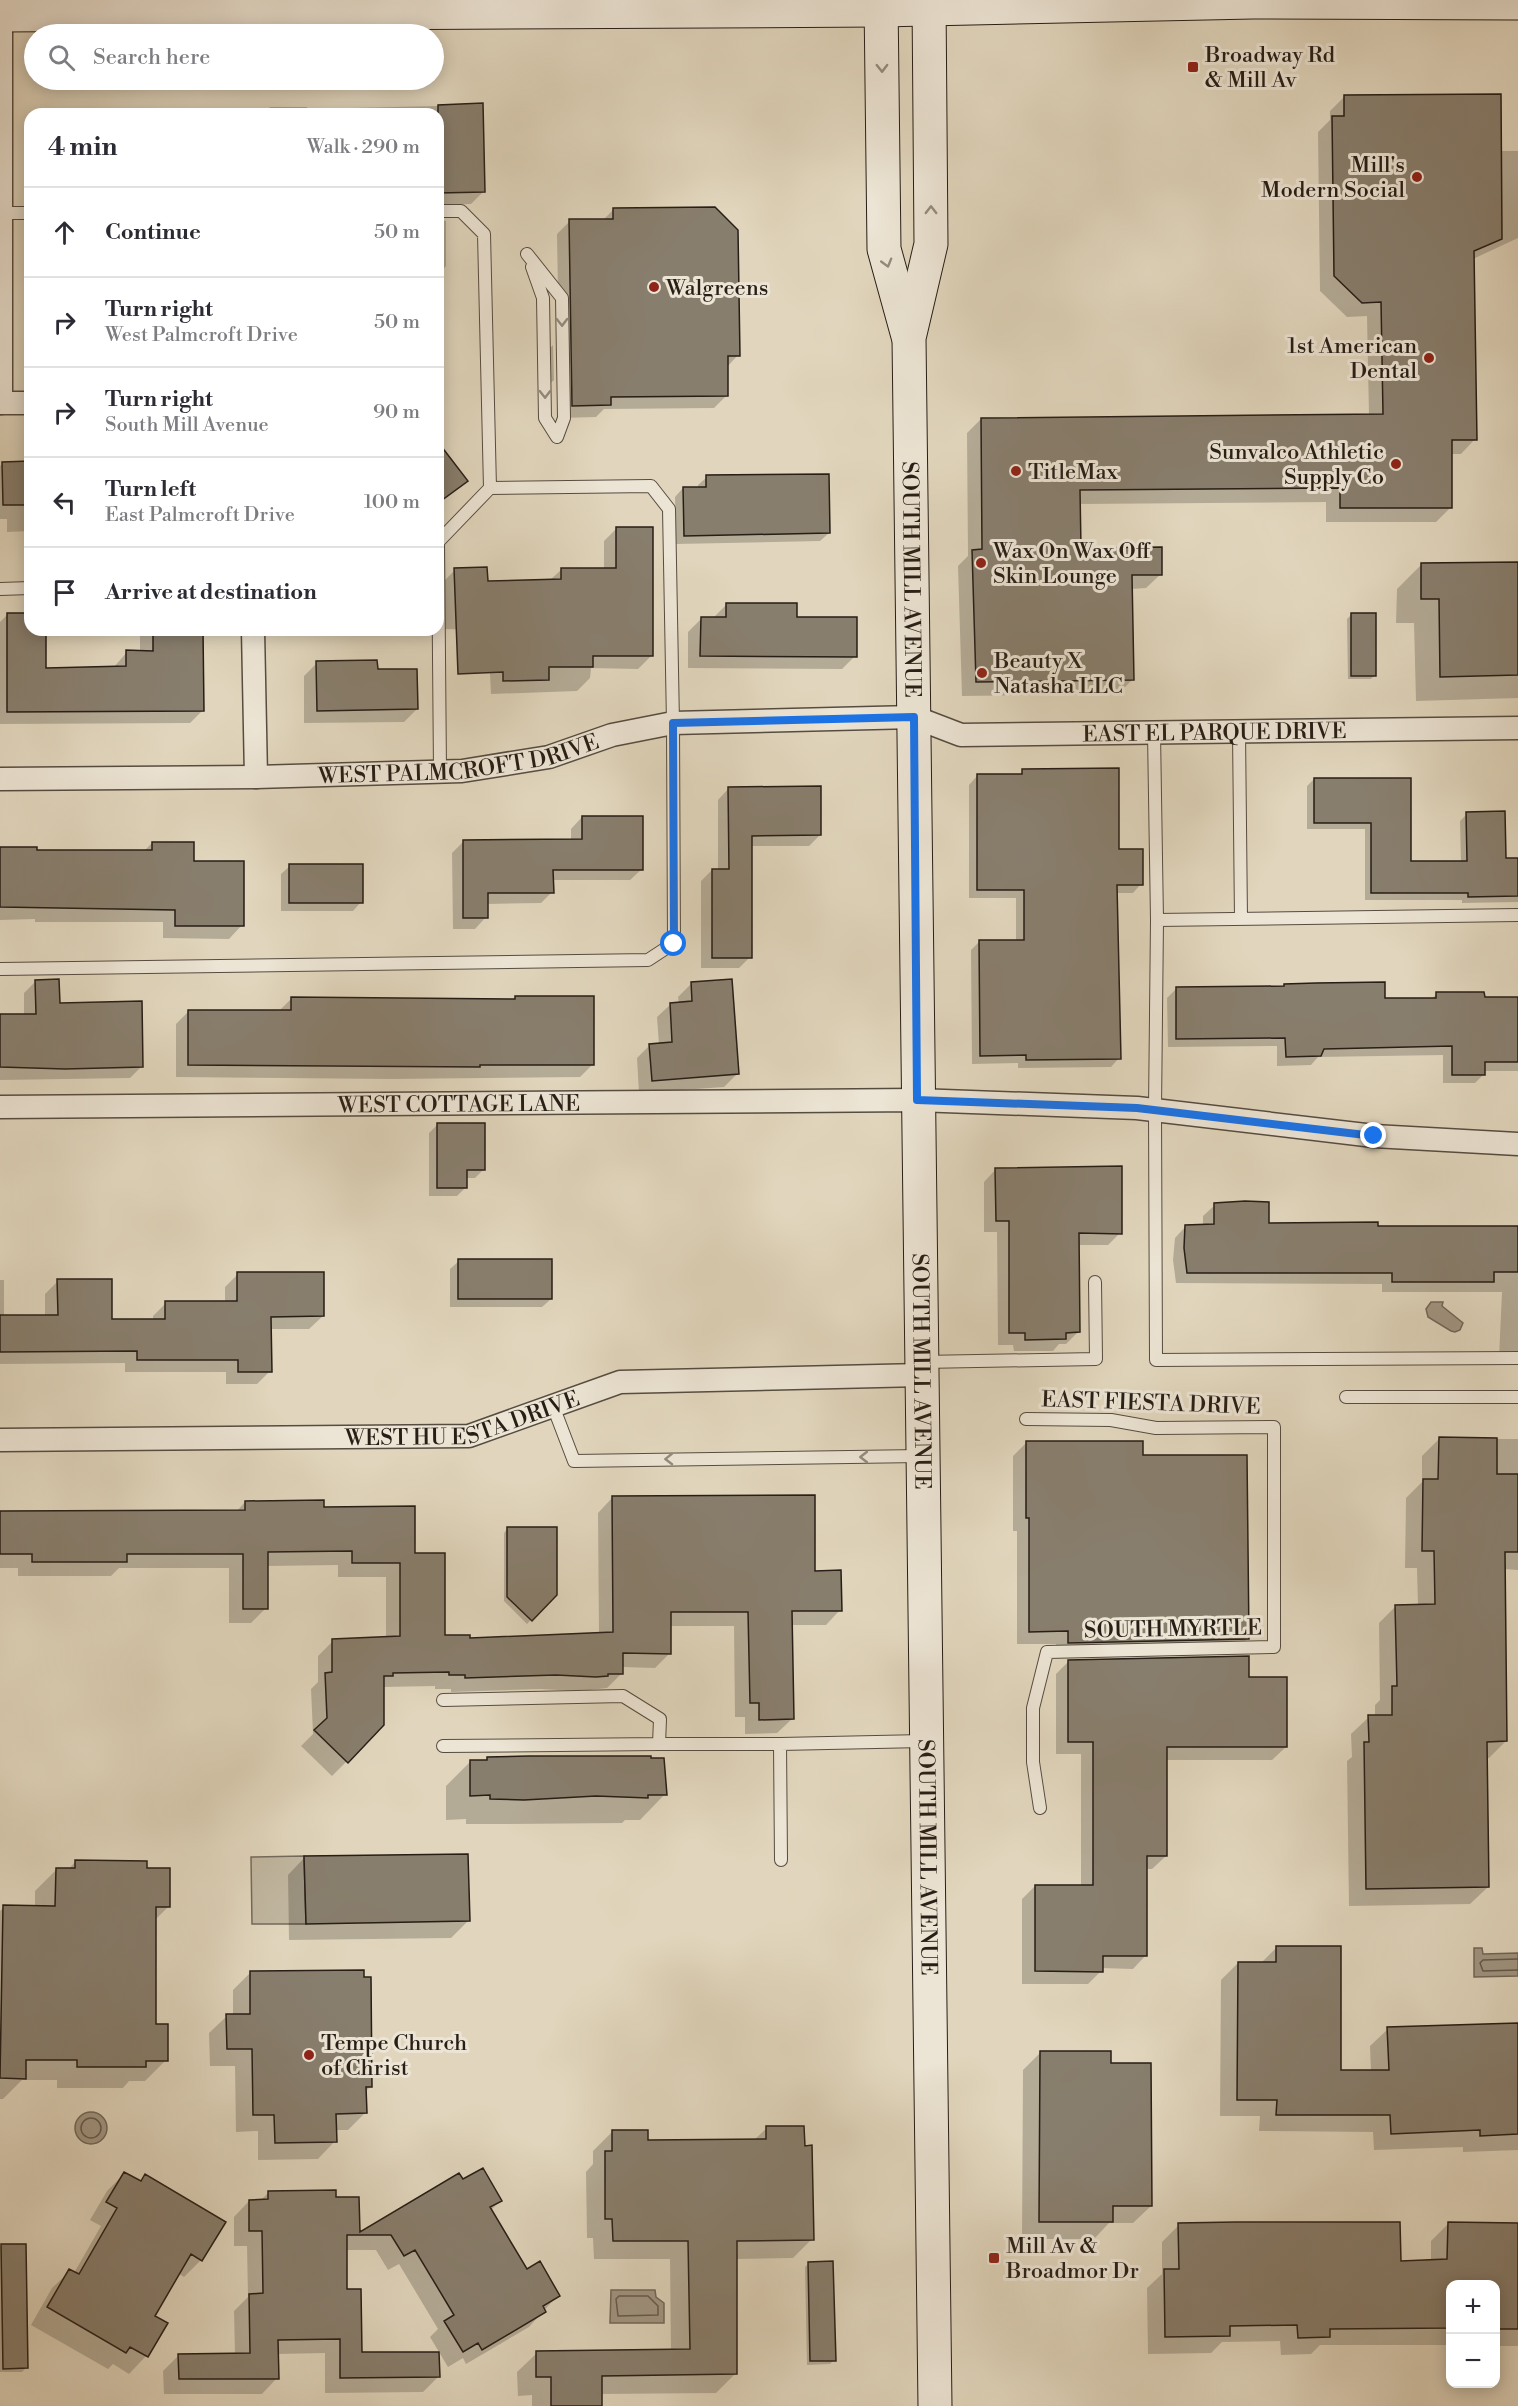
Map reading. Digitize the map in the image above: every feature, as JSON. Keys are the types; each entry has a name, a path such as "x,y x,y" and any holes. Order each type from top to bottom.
{"main road":[{"path":"1,15 1253,2 1518,3"},
{"name":"SOUTH MILL AVENUE","path":"881,5 884,249 909,338"},
{"name":"SOUTH MILL AVENUE","path":"929,5 931,244 909,338 934,2406"}],"street":[{"path":"1,15 1,403 24,403"},
{"path":"253,636 256,777"},
{"name":"WEST PALMCROFT DRIVE","path":"0,779 256,777 462,771 549,757 612,735 673,723 914,717"},
{"name":"EAST EL PARQUE DRIVE","path":"914,717 961,735 1518,728"},
{"name":"WEST COTTAGE LANE","path":"0,1107 917,1100 1155,1110 1374,1136 1518,1144"},
{"name":"WEST HU ESTA DRIVE","path":"0,1440 469,1436 620,1382 921,1368"}],"lane":[{"path":"444,211 461,211 484,234 490,488 444,536"},
{"path":"0,213 24,213"},
{"path":"527,255 562,298 564,418 556,437 545,417 543,298 527,255"},
{"path":"0,969 648,960 674,944 669,509 651,486 490,488"},
{"path":"0,589 24,588"},
{"path":"439,636 440,771"},
{"path":"1239,732 1241,919"},
{"path":"1154,733 1157,920 1156,1360 1518,1358"},
{"path":"1157,920 1518,915"},
{"path":"921,1368 1096,1359 1095,1281"},
{"path":"1346,1397 1518,1397"},
{"path":"553,1406 574,1461 922,1456"},
{"name":"EAST FIESTA DRIVE","path":"1026,1419 1111,1420 1156,1428 1274,1427"},
{"name":"SOUTH MYRTLE","path":"1040,1808 1033,1762 1033,1708 1047,1652 1274,1647 1274,1427"},
{"path":"443,1700 623,1696 660,1719 659,1744"},
{"path":"443,1746 925,1741"},
{"path":"780,1744 781,1860"}],"shaded area":[{"path":"304,1856 306,1924 252,1924 251,1857"}],"water":[{"path":"1431,1302 1443,1302 1442,1306 1463,1323 1460,1330 1451,1331 1428,1317 1426,1309"},
{"path":"1474,1948 1482,1948 1483,1954 1518,1953 1518,1976 1474,1977"},
{"path":"91,2112 102,2117 107,2128 102,2139 91,2144 80,2139 75,2128 80,2117"},
{"path":"611,2290 655,2290 656,2297 664,2303 664,2323 610,2323"}],"building":[{"path":"1501,94 1502,239 1474,251 1477,440 1452,440 1452,508 1340,508 1340,488 1080,490 1081,548 1162,547 1162,575 1132,575 1134,680 976,682 972,550 982,549 981,418 1383,414 1381,302 1362,303 1334,276 1332,116 1344,116 1344,95"},
{"path":"483,103 485,192 444,193 444,108 438,108 438,105"},
{"name":"Walgreens","path":"715,207 738,230 740,356 728,356 728,396 611,397 611,405 572,406 569,219 613,219 613,208"},
{"path":"444,450 468,481 444,499"},
{"path":"24,461 24,505 3,505 2,462"},
{"path":"829,474 830,533 684,536 683,487 706,487 706,475"},
{"path":"616,527 653,527 653,656 593,656 593,667 549,667 549,680 503,681 503,672 458,674 454,568 487,567 488,581 561,579 561,568 616,568"},
{"path":"1518,562 1518,675 1440,677 1439,599 1421,599 1421,563"},
{"path":"726,603 797,603 797,617 857,617 857,657 700,656 701,617 726,617"},
{"path":"7,613 24,613 24,636 46,636 46,668 126,666 126,650 153,651 153,636 203,636 204,711 7,712"},
{"path":"1351,613 1376,613 1376,676 1351,676"},
{"path":"377,660 378,669 417,669 418,709 317,711 316,661"},
{"path":"1119,768 1119,849 1143,849 1143,885 1117,885 1121,1059 1026,1060 1026,1055 980,1056 979,940 1024,940 1024,890 977,890 977,774 1022,774 1022,769"},
{"path":"1314,778 1411,778 1411,861 1467,861 1466,812 1505,811 1506,858 1518,858 1518,896 1468,897 1468,893 1371,893 1371,823 1314,823"},
{"path":"821,786 821,835 752,836 752,958 712,958 712,869 729,869 728,787"},
{"path":"582,816 643,816 643,870 553,870 554,893 488,893 488,918 463,918 463,840 582,839"},
{"path":"152,842 194,842 194,861 244,861 244,926 175,926 175,910 0,907 0,847 37,847 37,850 152,850"},
{"path":"289,864 363,864 363,903 289,903"},
{"path":"59,979 60,1003 142,1001 143,1067 65,1069 0,1067 0,1014 36,1014 35,980"},
{"path":"732,979 739,1074 652,1081 649,1044 672,1042 670,1003 692,1001 691,982"},
{"path":"1385,982 1385,998 1436,998 1436,992 1484,992 1485,997 1518,997 1518,1062 1485,1062 1485,1075 1452,1075 1452,1046 1324,1049 1321,1056 1286,1057 1285,1038 1176,1039 1176,987"},
{"path":"515,996 594,996 594,1065 480,1065 480,1067 188,1065 188,1010 291,1010 291,997 515,999"},
{"path":"437,1123 485,1123 485,1170 467,1170 467,1188 437,1188"},
{"path":"1122,1166 1122,1234 1079,1233 1080,1332 1066,1333 1066,1339 1025,1340 1025,1333 1009,1333 1009,1221 996,1221 995,1168"},
{"path":"1269,1202 1269,1223 1378,1222 1378,1226 1518,1226 1518,1272 1494,1272 1494,1282 1392,1282 1392,1273 1187,1273 1184,1248 1185,1225 1214,1224 1214,1203"},
{"path":"458,1259 552,1259 552,1299 458,1299"},
{"path":"237,1272 324,1272 324,1316 271,1317 272,1372 238,1372 238,1360 137,1360 137,1351 0,1352 0,1315 58,1315 57,1279 112,1279 112,1319 165,1319 165,1301 237,1301"},
{"path":"1439,1437 1497,1438 1497,1474 1518,1474 1518,1552 1505,1552 1507,1741 1487,1742 1489,1887 1366,1889 1364,1742 1369,1742 1368,1715 1392,1715 1392,1686 1397,1686 1395,1605 1435,1604 1434,1551 1422,1551 1423,1479 1438,1479"},
{"path":"1026,1441 1143,1441 1143,1455 1247,1455 1249,1639 1068,1643 1068,1631 1029,1632"},
{"path":"815,1495 815,1571 841,1570 842,1611 792,1611 794,1719 759,1720 759,1703 750,1703 748,1612 671,1612 671,1654 623,1653 623,1674 596,1677 556,1675 465,1678 465,1675 449,1675 449,1672 393,1673 393,1676 384,1676 384,1725 348,1763 314,1730 327,1718 325,1673 332,1672 332,1639 400,1636 400,1563 352,1563 352,1551 268,1552 268,1609 243,1609 243,1554 127,1554 127,1562 32,1562 32,1554 0,1554 0,1511 245,1510 245,1501 324,1500 324,1507 415,1506 415,1553 445,1553 445,1635 470,1635 470,1638 613,1632 612,1496"},
{"path":"507,1527 557,1527 557,1595 532,1621 507,1597"},
{"path":"1249,1656 1249,1677 1287,1677 1287,1747 1167,1747 1167,1856 1147,1856 1147,1956 1103,1956 1103,1972 1035,1971 1035,1885 1093,1885 1093,1742 1068,1742 1068,1660"},
{"path":"651,1756 651,1758 664,1758 667,1795 648,1795 648,1798 596,1796 524,1800 490,1799 490,1795 470,1796 470,1760 487,1760 487,1757"},
{"path":"468,1854 470,1921 306,1924 304,1856"},
{"path":"75,1860 147,1861 147,1868 170,1868 170,1907 156,1907 156,2024 168,2024 168,2061 146,2061 146,2067 77,2067 77,2060 26,2060 26,2079 0,2078 3,1905 55,1906 56,1868 75,1868"},
{"path":"1276,1946 1341,1946 1341,2070 1389,2070 1387,2027 1518,2023 1518,2134 1480,2136 1480,2130 1391,2134 1390,2115 1276,2115 1277,2100 1237,2100 1238,1962 1276,1962"},
{"name":"Tempe Church of Christ","path":"364,1970 364,1977 371,1977 372,2087 366,2087 367,2113 336,2114 337,2142 275,2143 274,2115 253,2115 252,2049 227,2049 226,2014 250,2014 250,1971"},
{"path":"1040,2051 1111,2051 1111,2063 1151,2063 1152,2206 1113,2206 1113,2222 1039,2222"},
{"path":"766,2126 804,2126 805,2146 812,2145 814,2240 737,2241 737,2374 602,2376 602,2406 551,2406 551,2377 536,2377 536,2351 690,2349 688,2241 613,2241 612,2219 605,2219 605,2151 612,2151 612,2130 648,2130 648,2140 766,2139"},
{"path":"483,2168 502,2201 490,2207 527,2269 540,2261 560,2296 543,2306 546,2312 482,2350 478,2343 463,2352 444,2321 454,2315 415,2250 404,2256 391,2235 347,2235 347,2289 361,2289 362,2352 439,2352 440,2377 340,2378 340,2339 278,2340 279,2379 179,2379 178,2354 250,2353 249,2294 263,2293 262,2231 249,2231 249,2200 268,2199 268,2191 336,2190 336,2197 359,2197 360,2232 459,2173 463,2179"},
{"path":"124,2172 141,2181 145,2174 226,2222 202,2261 191,2254 155,2316 168,2323 148,2357 130,2347 126,2353 47,2307 69,2269 79,2274 117,2208 106,2202"},
{"path":"1400,2222 1401,2261 1447,2259 1448,2222 1518,2223 1518,2329 1500,2329 1500,2280 1446,2280 1446,2328 1330,2329 1330,2337 1298,2338 1297,2325 1230,2326 1230,2336 1165,2337 1164,2269 1179,2269 1178,2223"},
{"path":"1,2244 26,2244 28,2368 3,2369"},
{"path":"833,2261 836,2361 810,2361 808,2262"}],"place":[{"name":"Broadway Rd & Mill Av","path":"1193,67"},
{"name":"Mill's Modern Social","path":"1417,177"},
{"name":"Walgreens","path":"654,287"},
{"name":"1st American Dental","path":"1429,358"},
{"name":"Sunvalco Athletic Supply Co","path":"1396,464"},
{"name":"TitleMax","path":"1016,471"},
{"name":"Wax On Wax Off Skin Lounge","path":"981,563"},
{"name":"Beauty X Natasha LLC","path":"982,673"},
{"name":"Tempe Church of Christ","path":"309,2055"},
{"name":"Mill Av & Broadmor Dr","path":"994,2258"}],"route":[{"path":"674,944 673,723 914,717 917,1100 1137,1108 1374,1136"}]}
